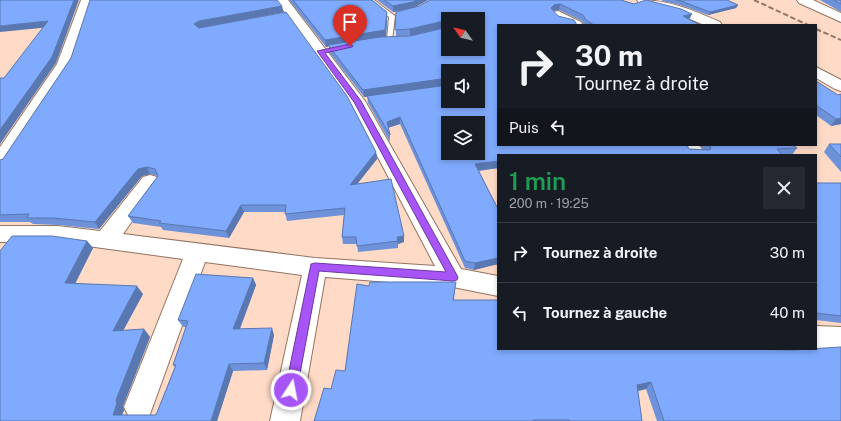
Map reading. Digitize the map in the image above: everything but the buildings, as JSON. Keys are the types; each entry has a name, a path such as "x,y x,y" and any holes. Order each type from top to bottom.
{"street":[{"path":"0,161 65,64 87,0"},
{"path":"643,0 684,11 713,24"},
{"path":"803,0 841,18"},
{"path":"286,10 324,51 361,101 453,277"},
{"path":"558,15 574,24"},
{"path":"817,73 841,86"},
{"path":"689,146 696,154"},
{"path":"105,241 150,182"},
{"path":"0,234 58,234 315,267 453,277 497,286"},
{"path":"139,407 197,252"},
{"path":"285,421 315,267"}],"lane":[{"path":"370,0 395,15 394,40 380,40"}],"railway":[{"path":"754,0 806,24"},
{"path":"817,29 841,40"}],"route":[{"path":"291,390 315,267 453,277 357,101 321,51 350,46"}]}
